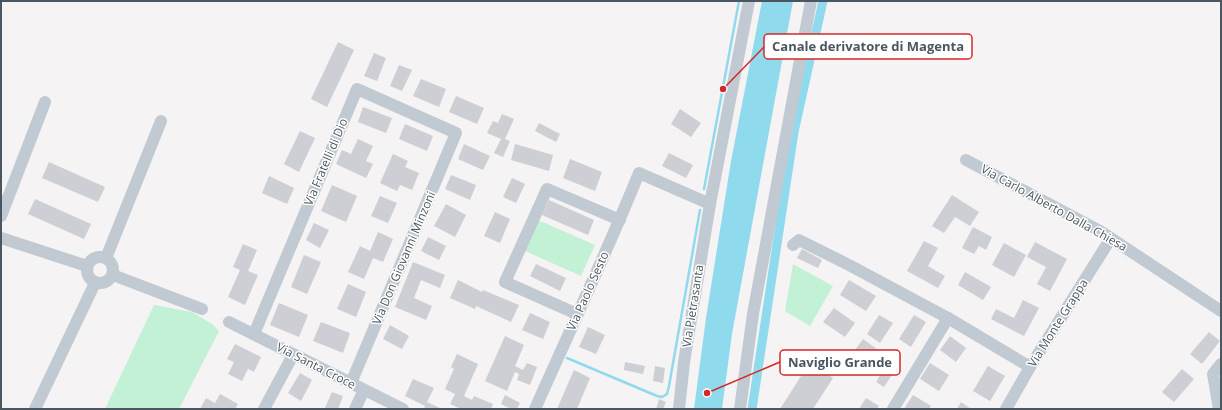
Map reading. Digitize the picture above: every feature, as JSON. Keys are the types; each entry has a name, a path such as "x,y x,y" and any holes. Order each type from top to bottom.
{"street":[{"name":"Via Pietrasanta","path":"679,409 684,362 710,204 749,1"},
{"path":"740,409 752,314 811,1"},
{"name":"Via Fratelli di Dio","path":"254,334 357,89 456,133"},
{"path":"1,216 46,102"},
{"path":"106,258 161,121"},
{"name":"Via Don Giovanni Minzoni","path":"351,383 456,133"},
{"name":"Via Carlo Alberto Dalla Chiesa","path":"966,160 1111,238 1221,311"},
{"name":"Via Paolo Sesto","path":"535,409 620,220 639,173 710,204"},
{"path":"577,314 505,282 547,189 620,220"},
{"path":"1,238 87,266"},
{"name":"Via Monte Grappa","path":"1006,409 1030,367 1111,238"},
{"path":"793,245 799,240 848,265 948,318 1030,367"},
{"path":"102,257 106,258 113,267 113,275 107,282 99,284 95,283 87,274 87,266 93,259 102,257"},
{"path":"113,275 202,310"},
{"path":"35,409 95,283"},
{"path":"893,409 948,318"},
{"name":"Via Santa Croce","path":"229,322 403,409"},
{"path":"264,409 293,355"},
{"path":"1219,409 1213,374 1221,364"},
{"path":"355,409 364,390"}],"green space":[{"path":"538,220 595,245 581,276 525,251"},
{"path":"793,264 833,286 810,326 785,311"},
{"path":"154,305 192,312 212,324 219,331 179,409 105,409"}],"water":[{"path":"762,1 793,1 732,334 722,409 694,409 706,318 731,161"}],"building":[{"path":"338,42 354,50 327,107 311,99"},
{"path":"374,53 386,58 377,81 364,76"},
{"path":"399,65 412,70 402,91 390,86"},
{"path":"421,79 446,89 439,107 413,96"},
{"path":"456,96 484,108 477,124 449,112"},
{"path":"363,107 392,118 386,133 358,122"},
{"path":"680,109 701,123 691,137 671,124"},
{"path":"502,114 514,119 505,139 510,141 503,157 494,153 501,139 487,133 493,121 498,123"},
{"path":"539,123 560,134 556,142 535,131"},
{"path":"405,124 433,136 427,151 399,139"},
{"path":"300,131 315,138 299,172 284,164"},
{"path":"358,139 373,146 366,161 373,164 366,178 336,164 342,150 351,154"},
{"path":"464,144 490,156 483,170 458,159"},
{"path":"515,144 553,155 549,171 511,160"},
{"path":"669,153 693,165 686,178 662,166"},
{"path":"393,154 408,161 405,167 419,173 412,190 400,185 397,191 380,183"},
{"path":"570,159 602,172 595,191 563,178"},
{"path":"49,162 105,187 98,202 42,178"},
{"path":"451,175 476,185 470,200 445,189"},
{"path":"269,176 294,188 287,204 262,193"},
{"path":"512,178 525,184 516,203 503,197"},
{"path":"332,185 357,196 346,222 321,211"},
{"path":"952,195 979,212 970,226 955,217 944,233 932,226"},
{"path":"380,196 397,203 388,223 371,216"},
{"path":"35,199 91,224 84,239 28,214"},
{"path":"549,200 594,220 588,235 542,215"},
{"path":"446,204 466,215 455,237 434,226"},
{"path":"495,212 510,219 500,243 484,236"},
{"path":"314,223 329,230 320,248 306,240"},
{"path":"973,227 992,237 986,250 979,246 974,254 962,248"},
{"path":"378,232 393,239 383,262 373,258 364,279 348,272 360,246 370,251"},
{"path":"428,237 446,246 439,260 421,251"},
{"path":"924,241 938,248 928,266 945,276 938,288 907,271"},
{"path":"1035,242 1067,259 1050,291 1037,284 1046,267 1027,257"},
{"path":"1004,243 1026,255 1014,277 992,265"},
{"path":"243,244 257,250 248,271 258,275 245,305 228,297 240,270 233,267"},
{"path":"802,249 822,260 818,268 797,258"},
{"path":"304,255 321,262 307,294 291,287"},
{"path":"413,262 445,275 440,288 421,280 414,298 432,306 426,320 395,307"},
{"path":"536,264 566,278 560,291 530,276"},
{"path":"965,272 991,287 983,300 958,285"},
{"path":"458,280 482,292 483,290 519,305 511,322 476,306 475,309 450,298"},
{"path":"849,280 876,296 866,311 840,295"},
{"path":"348,284 366,292 356,317 337,309"},
{"path":"1023,300 1039,308 1024,336 991,319 996,309 1014,318"},
{"path":"279,303 308,315 299,337 270,325"},
{"path":"834,308 855,323 845,337 823,322"},
{"path":"530,313 550,322 543,339 522,330"},
{"path":"879,315 893,323 880,343 867,334"},
{"path":"914,315 926,322 911,347 899,339"},
{"path":"321,322 350,333 343,353 313,341"},
{"path":"390,325 409,336 402,349 383,339"},
{"path":"588,327 605,335 596,354 579,347"},
{"path":"1209,332 1220,341 1202,364 1190,354"},
{"path":"505,336 524,345 515,366 523,370 527,363 537,367 530,385 517,380 519,374 515,372 507,391 485,381"},
{"path":"950,336 966,348 956,362 940,350"},
{"path":"863,339 881,352 873,363 855,350"},
{"path":"235,344 261,357 254,372 248,369 242,381 228,374 234,362 227,359"},
{"path":"457,354 478,364 464,396 472,400 474,396 493,404 491,409 461,409 450,404 455,394 445,389 454,369 451,367"},
{"path":"625,362 645,366 643,374 624,370"},
{"path":"810,362 833,378 813,409 780,409"},
{"path":"888,362 897,367 884,387 876,382"},
{"path":"930,363 949,375 939,391 920,379"},
{"path":"655,366 665,368 663,383 653,381"},
{"path":"988,366 1005,376 990,401 973,391"},
{"path":"1182,369 1194,379 1174,402 1162,392"},
{"path":"574,370 590,378 577,409 557,409"},
{"path":"300,373 312,380 301,401 288,393"},
{"path":"413,379 434,388 427,402 442,409 424,409 425,406 405,396"},
{"path":"332,392 343,396 338,409 325,408"},
{"path":"220,394 238,404 235,409 200,409 206,398 215,403"},
{"path":"505,395 520,403 517,409 511,409 501,404"},
{"path":"913,395 931,406 929,409 904,409"},
{"path":"866,398 879,406 877,409 859,409"},
{"path":"659,399 666,402 663,409 656,409"},
{"path":"961,402 971,409 957,409"}],"waterway":[{"path":"704,189 739,1"},
{"path":"752,409 794,132 823,1"},
{"path":"567,358 657,396 662,397 667,394 700,210"}],"place":[{"name":"Canale derivatore di Magenta","path":"723,89"},
{"name":"Naviglio Grande","path":"707,393"}]}
